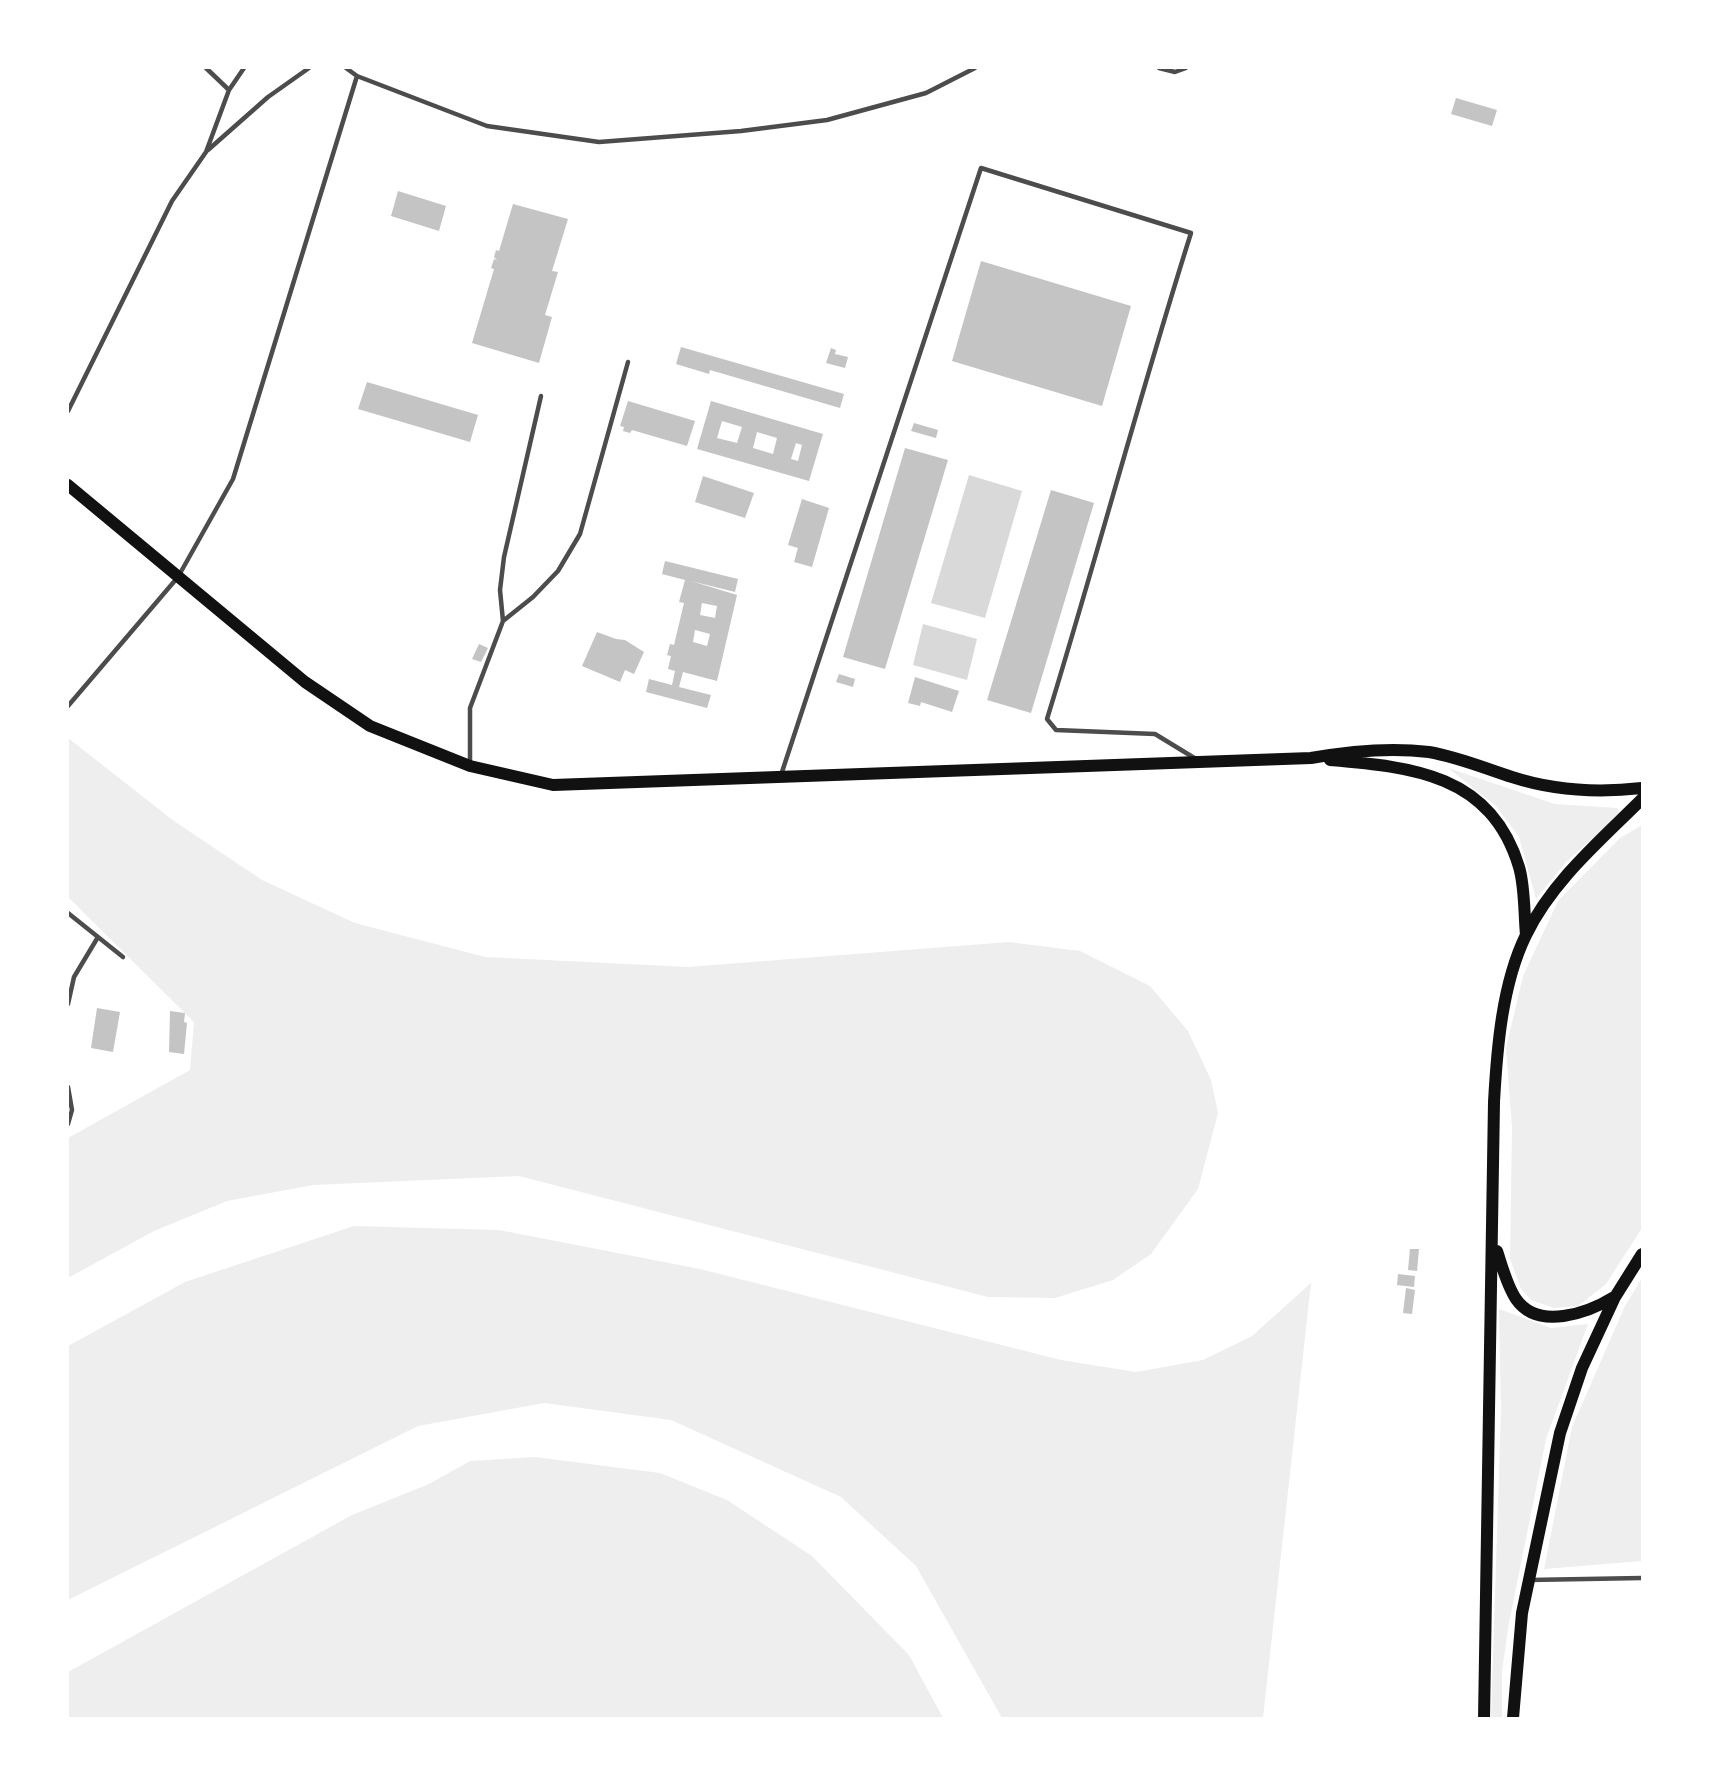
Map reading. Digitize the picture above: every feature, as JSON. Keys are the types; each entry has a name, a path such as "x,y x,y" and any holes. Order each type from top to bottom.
{"main road":[{"path":"68,485 305,682 370,726 471,766 553,785 1201,763 1311,758 1387,749 1429,752 1470,761 1513,777 1558,788 1607,792 1642,788"},
{"path":"1311,758 1360,762 1431,774 1461,788 1487,811 1507,838 1520,868 1526,935"},
{"path":"1484,1719 1494,1102 1500,1023 1526,935 1569,873 1642,799"},
{"path":"1493,1242 1516,1301 1537,1315 1566,1317 1592,1311 1615,1297"},
{"path":"1514,1719 1522,1613 1560,1433 1582,1368 1615,1297 1642,1254"}],"lane":[{"path":"206,68 229,90"},
{"path":"206,152 229,90 244,68"},
{"path":"68,411 172,201 206,152 268,97 309,68"},
{"path":"346,68 357,76 488,126 599,142 741,131 827,120 926,93 975,68"},
{"path":"1159,68 1175,72 1186,68"},
{"path":"68,705 178,577 233,479 357,76"},
{"path":"781,777 981,168 1191,232 1148,368 1083,602 1047,719 1056,730 1155,734 1201,763"},
{"path":"503,621 533,597 558,571 580,534 628,362"},
{"path":"471,766 470,708 503,621 500,590 504,557 541,396"},
{"path":"68,913 123,957"},
{"path":"68,1004 74,978 98,937"},
{"path":"68,1087 72,1110 68,1124"},
{"path":"1529,1580 1642,1578"}],"shaded area":[{"path":"969,475 1022,491 985,618 931,603"},
{"path":"923,624 977,639 967,680 913,665"},
{"path":"68,738 174,821 262,880 355,923 485,957 688,967 1009,942 1080,951 1150,986 1188,1031 1211,1080 1218,1113 1198,1189 1151,1254 1113,1280 1055,1298 988,1297 519,1176 313,1185 227,1201 154,1231 68,1278 68,1138 190,1070 194,1022 68,897"},
{"path":"1448,768 1555,804 1617,808 1621,814 1566,862 1536,899 1519,837 1496,806"},
{"path":"1642,825 1642,1228 1606,1284 1578,1306 1554,1308 1531,1300 1521,1289 1510,1259 1512,1128 1506,1048 1523,976 1558,901 1620,838"},
{"path":"354,1226 499,1230 700,1269 1061,1360 1136,1372 1203,1360 1252,1336 1311,1283 1263,1718 1002,1718 916,1566 841,1497 671,1420 544,1403 418,1426 68,1600 68,1346 185,1282"},
{"path":"1642,1278 1642,1561 1544,1569 1572,1427 1625,1306"},
{"path":"1499,1309 1551,1328 1588,1324 1546,1439 1509,1623 1502,1671 1502,1718 1491,1718 1501,1410"},
{"path":"535,1457 660,1473 727,1500 812,1556 909,1655 943,1718 68,1718 68,1672 352,1515 429,1484 470,1461"}],"building":[{"path":"1456,98 1497,110 1492,126 1451,114"},
{"path":"398,191 446,206 439,231 391,216"},
{"path":"513,204 568,219 552,271 558,272 545,315 552,317 539,363 472,343 494,269 491,268 494,259 497,260 494,257 496,250 499,251"},
{"path":"981,261 1131,306 1102,406 952,361"},
{"path":"681,347 844,394 840,408 710,370 709,374 676,364"},
{"path":"831,348 836,350 835,354 848,357 845,368 826,363"},
{"path":"367,382 478,415 470,442 358,409"},
{"path":"628,401 695,421 687,446 632,430 630,433 623,431 624,427 620,426"},
{"path":"711,401 823,434 809,481 697,449","holes":["722,421 742,427 737,443 717,438","757,432 777,438 773,454 753,448","796,443 802,445 798,461 791,459"]},
{"path":"914,423 938,430 936,438 911,431"},
{"path":"905,448 948,460 885,669 843,657"},
{"path":"703,476 754,493 745,518 695,502"},
{"path":"1051,490 1094,503 1031,713 987,700"},
{"path":"802,499 829,508 812,567 794,562 798,548 788,545"},
{"path":"665,561 738,579 735,592 691,581 737,595 717,681 683,672 679,687 711,695 707,708 646,692 649,679 672,685 675,671 668,669 671,656 667,655 670,644 674,645 684,603 679,602 685,580 662,574","holes":["702,603 717,606 715,618 700,615","695,630 710,634 707,646 693,642"]},
{"path":"597,632 625,640 644,652 634,674 625,670 620,682 582,666"},
{"path":"479,644 488,648 481,662 472,659"},
{"path":"839,674 855,679 853,687 836,682"},
{"path":"915,677 959,691 952,712 921,702 920,706 908,703"},
{"path":"97,1008 120,1012 113,1052 91,1048"},
{"path":"170,1011 185,1013 184,1022 187,1023 184,1054 169,1052"},
{"path":"1410,1249 1419,1249 1417,1271 1408,1270"},
{"path":"1398,1274 1415,1276 1414,1287 1397,1285"},
{"path":"1406,1288 1415,1290 1412,1314 1403,1313"}]}
